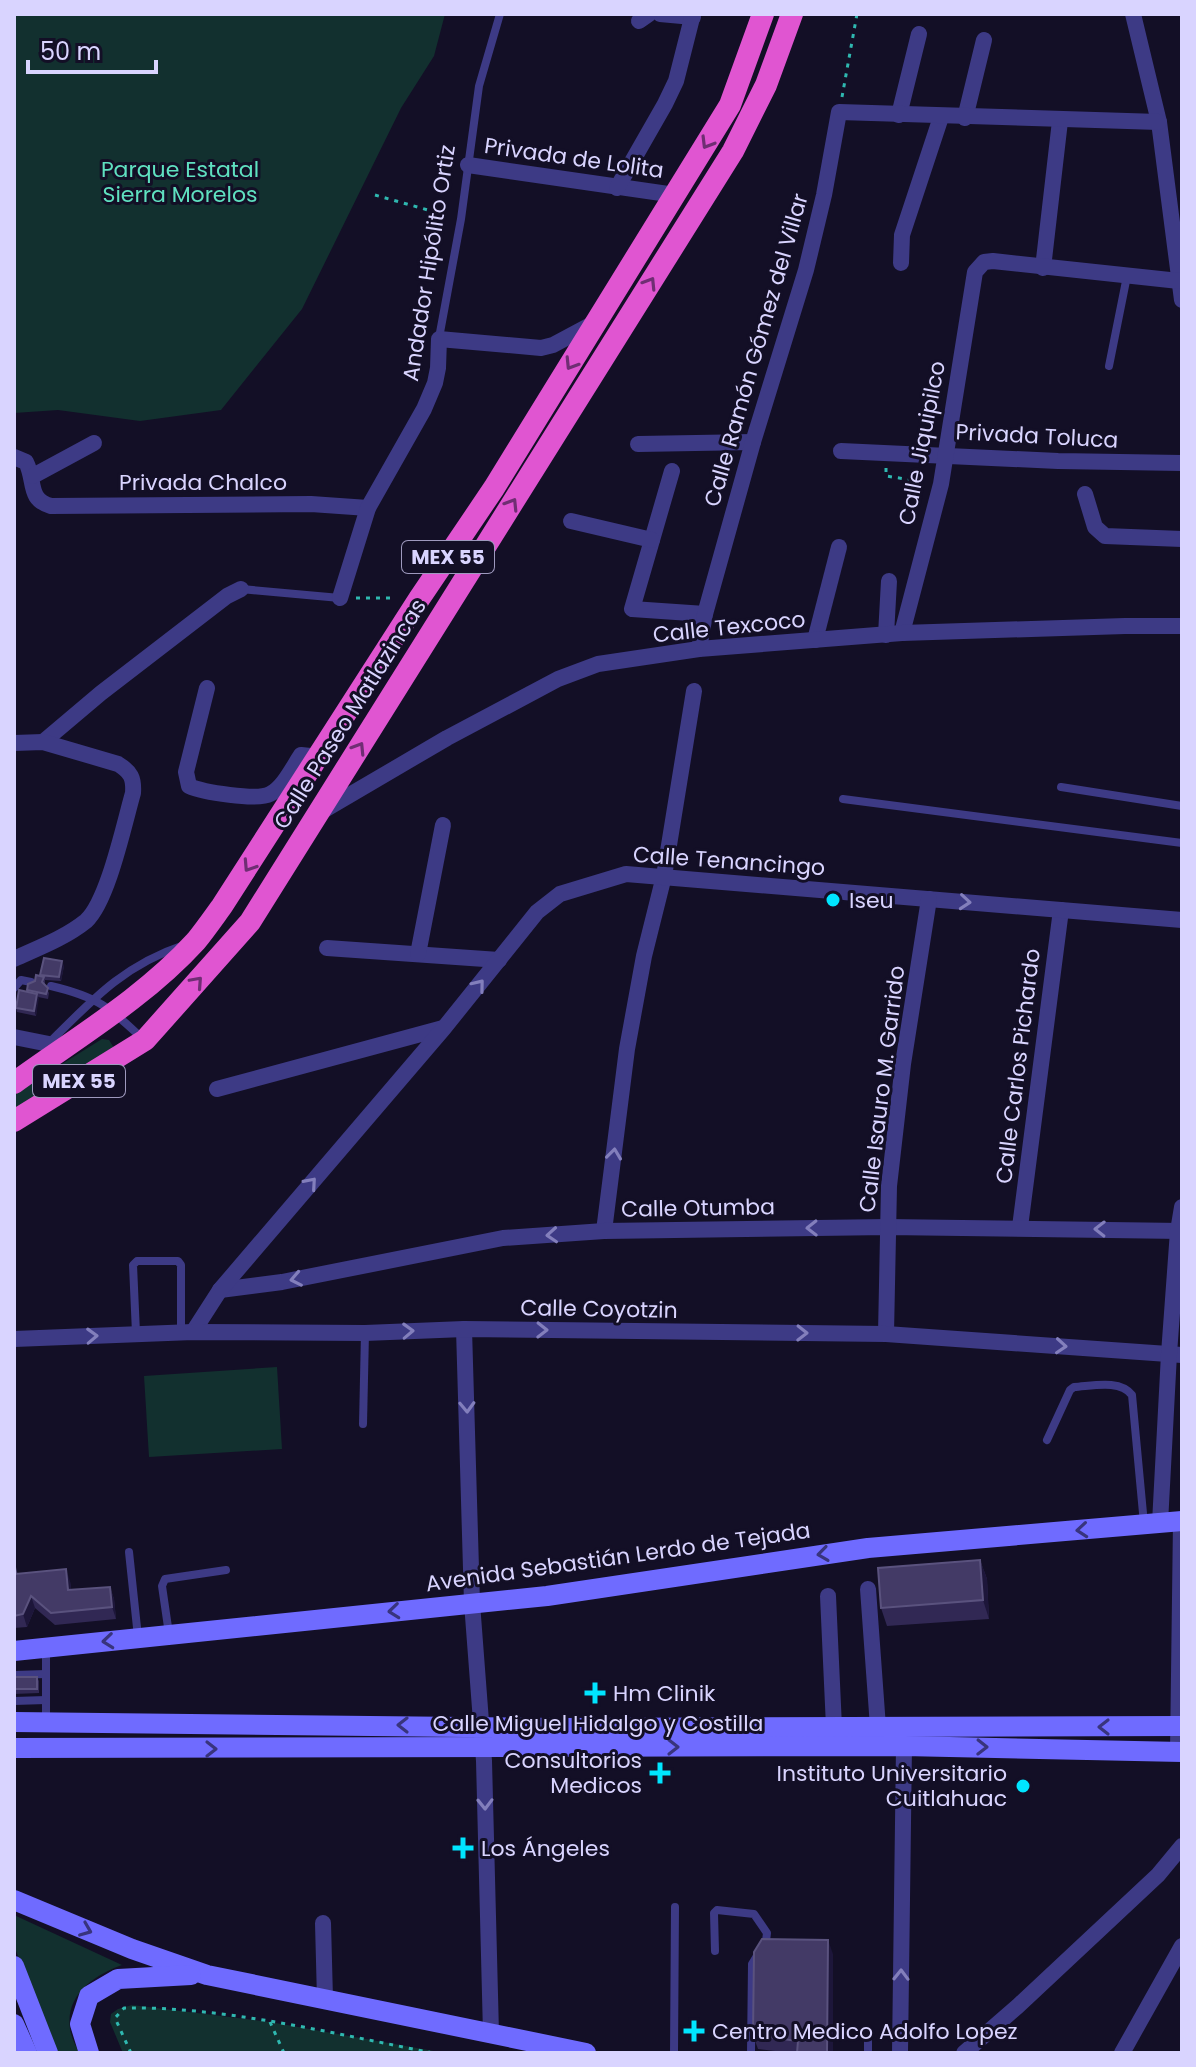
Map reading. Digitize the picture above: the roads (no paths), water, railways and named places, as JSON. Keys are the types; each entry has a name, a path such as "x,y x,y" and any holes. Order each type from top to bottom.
{"highway":[{"name":"Calle Paseo Matlazincas","path":"14,1083 56,1045 115,1012 196,941 222,906 494,488 730,105 763,14"},
{"name":"Calle Paseo Matlazincas","path":"14,1121 145,1040 250,922 733,151 766,85 792,14"}],"main road":[{"name":"Avenida Sebastián Lerdo de Tejada","path":"14,1651 547,1596 868,1548 1182,1521"},
{"name":"Calle Miguel Hidalgo y Costilla","path":"14,1722 1180,1726"},
{"name":"Calle Miguel Hidalgo y Costilla","path":"14,1748 904,1746 1180,1752"},
{"path":"14,1900 132,1949 207,1975 586,2053"},
{"path":"14,1966 48,2053"},
{"path":"89,2053 80,2024 89,1996 118,1979 207,1975"},
{"path":"14,2024 27,2053"}],"street":[{"path":"617,188 676,81 693,15 660,14"},
{"path":"1133,14 1159,122 1182,300"},
{"path":"919,34 899,115 1159,122"},
{"path":"965,118 984,40"},
{"name":"Calle Ramón Gómez del Villar","path":"699,649 705,614 753,442 806,270 839,112 899,115"},
{"path":"901,263 902,235 941,117"},
{"path":"1060,121 1043,268 1179,281"},
{"name":"Privada de Lolita","path":"468,165 675,195"},
{"name":"Calle Jiquipilco","path":"894,634 941,484 975,272 984,262 1043,268"},
{"path":"439,339 541,348 597,322"},
{"name":"Andador Hipólito Ortiz","path":"340,598 368,508 424,409 438,368 439,339"},
{"path":"638,444 753,442"},
{"path":"24,465 94,443"},
{"name":"Privada Toluca","path":"841,451 1182,463"},
{"name":"Privada Chalco","path":"24,465 39,502 51,506 311,504 368,508"},
{"path":"672,471 632,609 705,614"},
{"path":"1085,494 1095,527 1105,536 1182,539"},
{"path":"571,521 652,540"},
{"path":"815,640 839,547"},
{"path":"889,581 894,634"},
{"path":"43,742 112,684 227,596 241,589"},
{"name":"Calle Texcoco","path":"318,814 447,738 568,675 598,664 699,649 894,634 1182,626"},
{"path":"207,688 186,772 189,786 202,791 265,796 278,789 301,755 320,757"},
{"path":"604,1231 627,1049 644,956 664,876 694,691"},
{"path":"14,743 43,742 118,764 129,770 134,780 133,793 103,895 93,913 85,922 59,938 14,959"},
{"path":"418,954 443,825"},
{"name":"Calle Tenancingo","path":"187,1332 444,1028 537,912 560,894 626,874 1182,920"},
{"name":"Calle Isauro M. Garrido","path":"886,1334 889,1186 899,1095 929,899"},
{"name":"Calle Carlos Pichardo","path":"1020,1227 1061,910"},
{"path":"327,948 499,960"},
{"path":"217,1089 444,1028"},
{"path":"14,1037 56,1045"},
{"path":"1152,1524 1175,1355 1182,1207"},
{"name":"Calle Otumba","path":"220,1290 282,1282 503,1238 604,1231 888,1227 1180,1231"},
{"path":"464,1329 472,1603 483,1748 491,2033"},
{"name":"Calle Coyotzin","path":"14,1339 187,1332 365,1333 464,1329 886,1334 1175,1355"},
{"path":"1180,1752 1182,1521"},
{"path":"868,1589 878,1727"},
{"path":"828,1596 834,1727"},
{"path":"900,2053 904,1746"},
{"path":"964,2053 1158,1875 1182,1846"},
{"path":"323,1923 325,1999"},
{"path":"1122,2053 1175,1972 1182,1946"}],"lane":[{"name":"Andador Hipólito Ortiz","path":"439,339 461,219 479,86 500,14"},
{"path":"1109,366 1127,276"},
{"path":"241,589 340,598"},
{"path":"1061,787 1182,806"},
{"path":"843,799 1182,843"},
{"path":"56,1045 94,998 133,967 155,955 196,941"},
{"path":"14,988 21,980 31,982"},
{"path":"51,986 94,998 115,1012 145,1040"},
{"path":"136,1334 133,1265 137,1261 178,1261 181,1265 187,1332"},
{"path":"363,1424 365,1333"},
{"path":"1047,1440 1074,1387 1112,1384 1129,1389 1152,1524"},
{"path":"129,1552 138,1637"},
{"path":"169,1634 162,1586 165,1579 226,1570"},
{"path":"46,1647 46,1723"},
{"path":"14,1675 46,1674"},
{"path":"14,1701 46,1700"},
{"path":"674,2053 675,1907"},
{"path":"715,1951 714,1913 717,1910 754,1914 767,1933 766,1941 752,1964 751,2053"},
{"path":"868,2042 868,2053"}],"place":[{"name":"Iseu","path":"833,900"},
{"name":"Hm Clinik","path":"595,1693"},
{"name":"Consultorios Medicos","path":"660,1773"},
{"name":"Instituto Universitario Cuitlahuac","path":"1023,1786"},
{"name":"Los Ángeles","path":"463,1848"},
{"name":"Centro Medico Adolfo Lopez","path":"694,2031"}],"park label":[{"name":"Parque Estatal Sierra Morelos","path":"180,182"}]}
